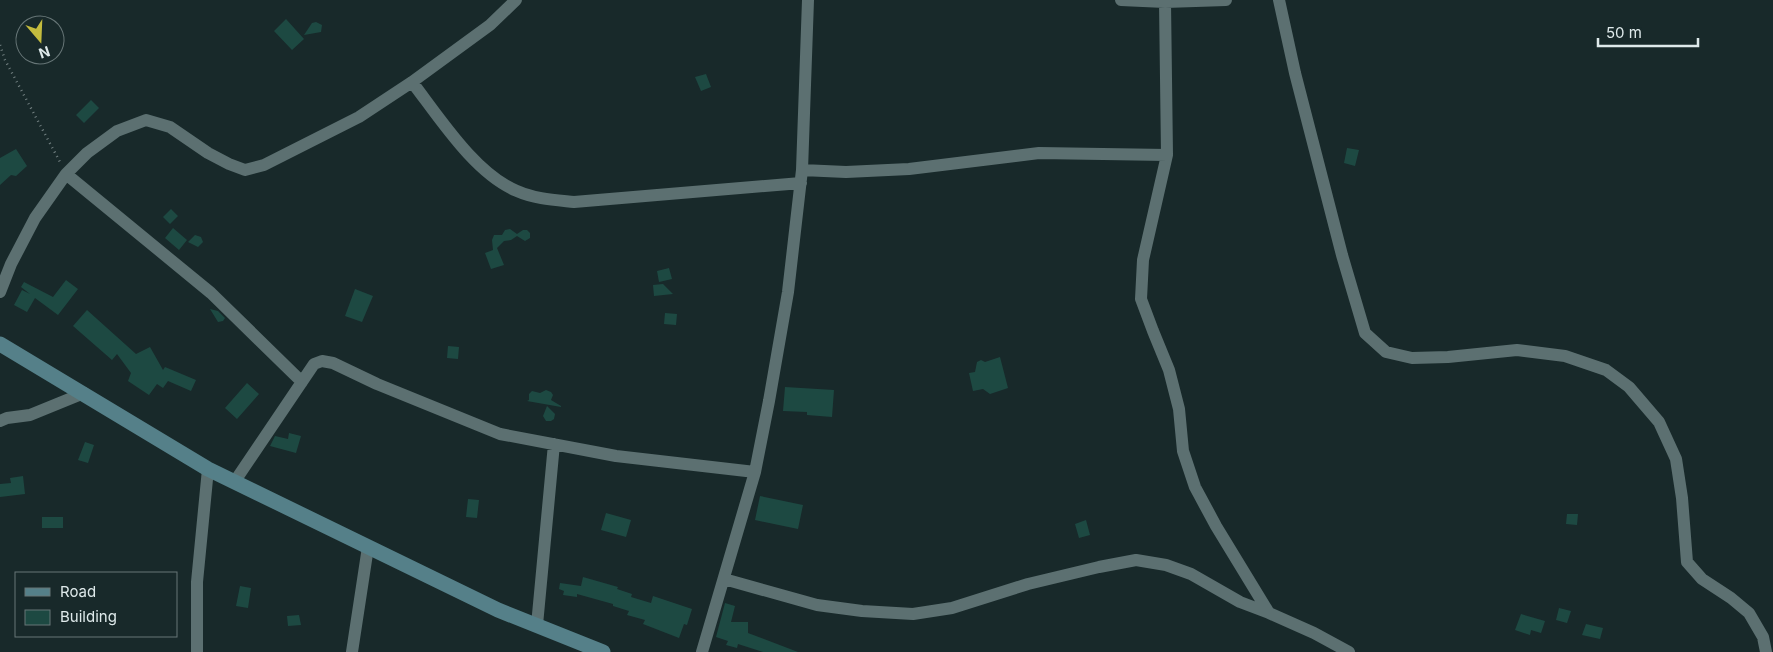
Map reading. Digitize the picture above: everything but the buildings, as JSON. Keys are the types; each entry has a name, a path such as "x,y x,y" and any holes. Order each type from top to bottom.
{"main road":[{"path":"0,344 208,469 498,610 603,652"}],"street":[{"path":"0,292 11,264 35,218 66,174 87,153 117,131 146,120 170,127 208,153 229,164 245,170 255,168 290,153 359,117 412,82 490,25 516,0"},
{"path":"702,652 755,472 770,401 788,292 802,170 808,0"},
{"path":"1121,0 1166,2 1226,0"},
{"path":"1279,0 1295,73 1342,255 1365,333 1386,352 1412,358 1448,357 1516,350 1565,356 1606,370 1628,387 1659,422 1676,459 1687,562 1702,579 1731,598 1749,613 1763,637 1766,652"},
{"path":"1166,2 1167,155 1143,260 1141,298 1152,331 1169,370 1179,409 1183,451 1195,487 1216,526 1269,613"},
{"path":"412,82 451,133 489,175 518,191 544,198 574,202 801,183"},
{"path":"802,170 846,172 909,169 1039,153 1167,155"},
{"path":"66,174 211,292 302,382"},
{"path":"235,482 314,364 322,361 332,363 377,384 500,434 616,456 755,472"},
{"path":"0,421 7,418 30,415 84,393"},
{"path":"537,625 554,444"},
{"path":"197,652 197,582 208,469"},
{"path":"352,652 368,547"},
{"path":"724,579 817,605 862,611 913,614 952,608 1028,584 1098,566 1136,560 1166,565 1191,574 1240,602 1314,633 1350,652"}],"path":[{"path":"0,45 5,60 66,174"}]}
